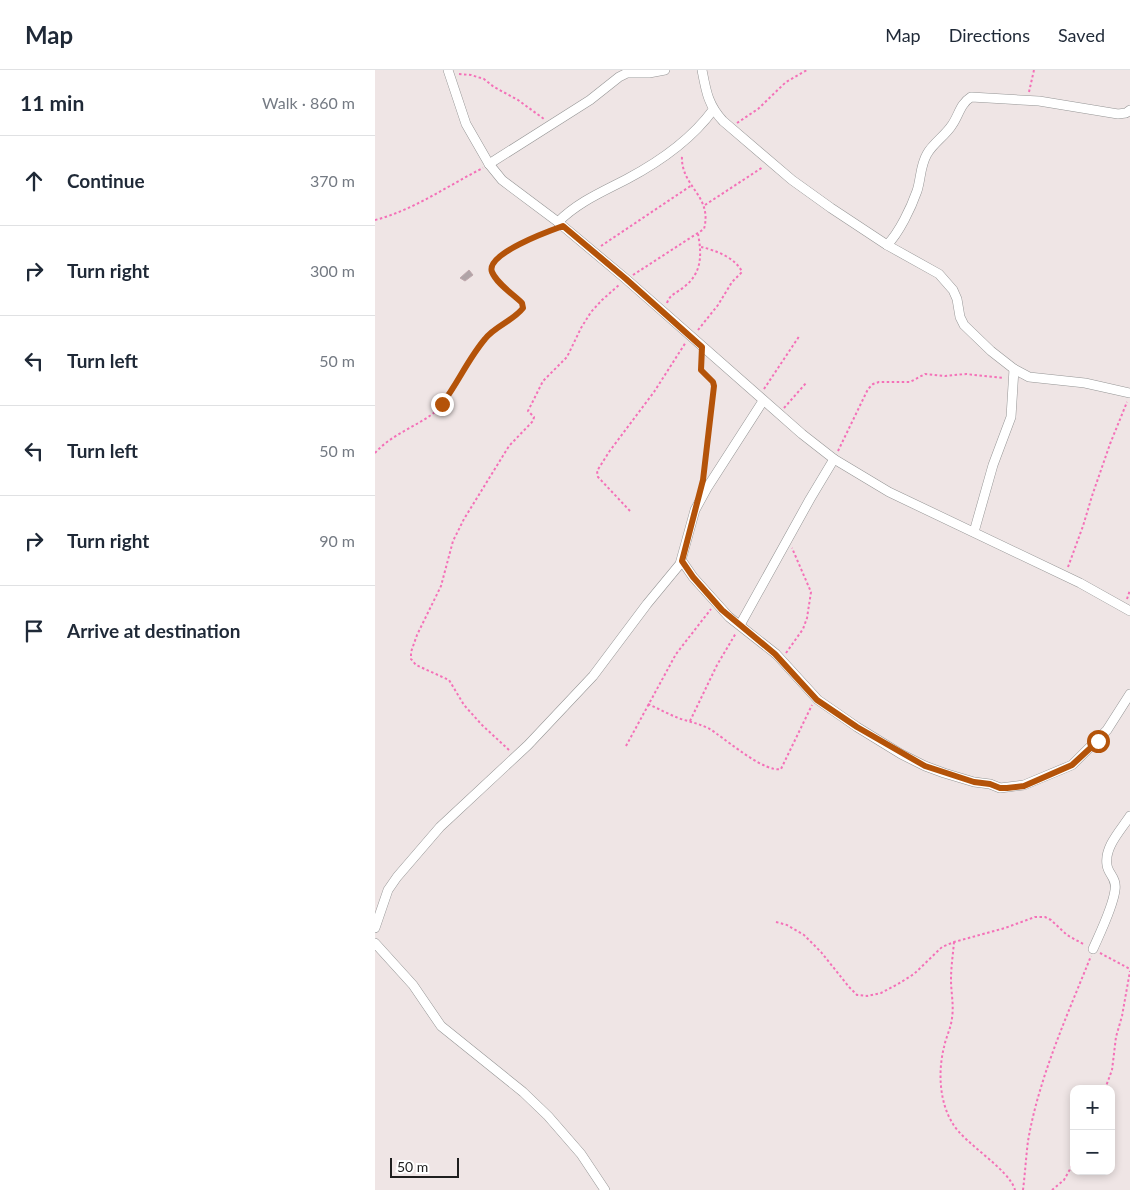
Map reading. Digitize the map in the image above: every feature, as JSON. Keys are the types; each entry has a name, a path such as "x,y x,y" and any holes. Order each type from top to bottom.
{"street":[{"path":"489,164 590,100 619,77 627,74 665,70"},
{"path":"702,70 708,98 713,110 792,180 887,245 939,274 947,282 957,299 960,317 964,325 1014,374 1085,383 1129,397"},
{"path":"448,71 466,124 489,164 502,180 561,224 593,251 778,414 835,459 889,492 1065,576 1130,611"},
{"path":"887,245 894,238 917,191 920,171 927,153 953,124 964,103 971,97 1027,100 1118,114 1126,113 1130,110"},
{"path":"561,224 577,205 653,165 705,122 713,110"},
{"path":"974,532 993,465 1011,416 1014,374"},
{"path":"375,928 388,890 397,877 440,827 528,745 593,676 682,561 695,510 761,399"},
{"path":"740,625 835,459"},
{"path":"682,561 693,577 729,617 782,660 816,698 857,727 925,766 974,782 990,784 1000,788 1024,786 1072,765 1107,730 1130,694"},
{"path":"1093,949 1115,892 1113,876 1107,867 1107,859 1119,832 1130,816"},
{"path":"375,943 413,985 441,1026 523,1092 542,1110 581,1154 605,1190"}],"path":[{"path":"731,127 758,109 786,82 807,70"},
{"path":"1027,100 1034,70"},
{"path":"448,71 483,79 518,100 552,125"},
{"path":"515,756 470,711 454,691 449,680 416,665 411,659 411,652 417,635 441,586 453,541 485,483 509,446 533,421 535,417 528,411 550,373 567,357 581,328 602,300 626,279 704,229 707,218 705,205 685,174 682,163 683,142"},
{"path":"705,205 771,162"},
{"path":"375,220 390,217 419,203 489,164"},
{"path":"593,251 691,185"},
{"path":"375,453 390,439 435,412 453,390 492,330 510,320 523,308 522,303 501,284 492,271 492,264 496,258 524,241 535,238 561,224"},
{"path":"663,312 669,298 683,288 695,274 702,256 697,234"},
{"path":"630,510 598,477 597,471 691,337 718,305 732,282 742,272 741,268 717,251 701,246"},
{"path":"761,399 800,335"},
{"path":"702,347 701,370 713,382 714,386 703,480"},
{"path":"835,459 854,416 868,389 873,384 879,382 911,382 925,374 945,376 1014,374"},
{"path":"778,414 806,383"},
{"path":"1065,576 1110,444 1129,397"},
{"path":"782,660 803,629 807,618 811,592 796,554 787,540"},
{"path":"626,746 676,654 716,603"},
{"path":"690,722 717,666 740,625"},
{"path":"649,704 704,726 715,732 743,754 765,766 779,770 816,698"},
{"path":"776,922 787,925 804,935 821,952 849,987 857,994 867,996 881,993 898,984 914,974 942,947 954,942 1005,928 1035,917 1051,920 1067,936 1130,970 1122,1016 1116,1037 1112,1070 1106,1085"},
{"path":"954,942 951,979 953,1017 941,1058 941,1088 945,1107 953,1125 1005,1175 1013,1184 1015,1190"},
{"path":"1023,1190 1029,1140 1038,1101 1093,949"},
{"path":"1052,1190 1064,1180 1070,1169"}],"building":[{"path":"469,270 473,275 465,281 460,278"}],"route":[{"path":"442,404 492,330 510,320 523,308 522,303 501,284 492,271 492,264 496,258 524,241 563,226 702,347 701,370 713,382 714,386 703,480 682,561 693,577 729,617 775,654 817,700 901,754 944,773 974,782 984,782 1000,788 1024,786 1072,765 1098,741"}]}
